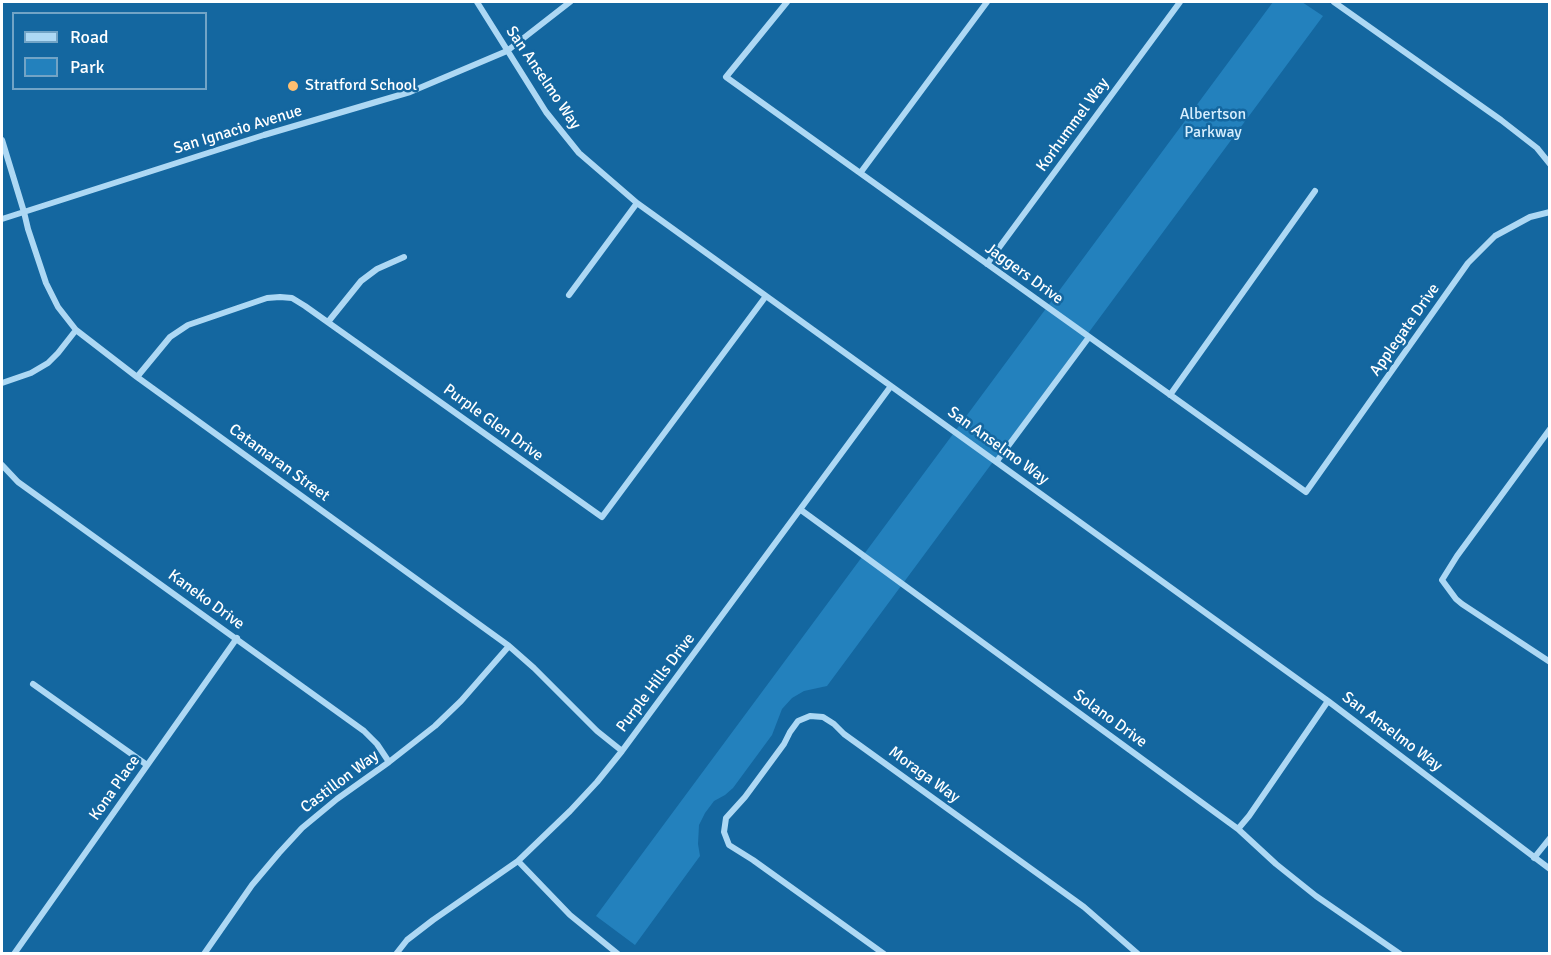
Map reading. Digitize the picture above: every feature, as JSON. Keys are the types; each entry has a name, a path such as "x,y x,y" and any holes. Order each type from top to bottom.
{"street":[{"name":"San Anselmo Way","path":"477,2 546,112 579,153 637,203 1328,700 1550,870"},
{"name":"San Ignacio Avenue","path":"2,219 264,135 410,92 507,51 570,2"},
{"name":"Jaggers Drive","path":"787,2 726,77 1306,492"},
{"path":"861,172 987,2"},
{"name":"Korhummel Way","path":"987,264 1180,2"},
{"path":"1334,2 1501,120 1537,148 1550,164"},
{"name":"Catamaran Street","path":"2,140 46,283 58,307 76,330 137,377 509,646 597,731 622,751"},
{"path":"1170,395 1315,190"},
{"path":"569,295 637,203"},
{"name":"Applegate Drive","path":"1306,492 1468,263 1495,236 1530,217 1550,212"},
{"path":"328,322 361,281 377,269 404,257"},
{"name":"Purple Glen Drive","path":"137,377 170,337 188,325 267,298 292,298 602,518 766,296"},
{"path":"2,383 31,374 48,363 76,330"},
{"path":"997,461 1089,337"},
{"name":"Purple Hills Drive","path":"396,954 407,940 433,920 518,861 577,804 622,751 891,386"},
{"path":"1550,429 1456,556 1442,580 1462,604 1550,662"},
{"name":"Kaneko Drive","path":"2,465 18,482 364,731 377,744 388,762"},
{"name":"Solano Drive","path":"801,510 1238,829 1276,864 1308,889 1400,954"},
{"name":"Kona Place","path":"14,954 237,638"},
{"name":"Castillon Way","path":"204,954 252,885 302,828 435,726 461,701 509,646"},
{"path":"33,684 147,765"},
{"path":"1238,829 1328,700"},
{"name":"Moraga Way","path":"884,954 729,845 724,832 726,818 752,788 798,721 810,716 823,717 834,724 844,734 1084,907 1138,954"},
{"path":"1534,858 1550,838"},
{"path":"518,861 570,915 618,954"}],"green space":[{"name":"Albertson Parkway","path":"1273,2 1302,2 1323,16 827,686 804,691 792,698 782,709 772,735 733,788 714,801 705,813 699,825 700,856 635,945 596,916"}],"place":[{"name":"Stratford School","path":"293,86"}]}
